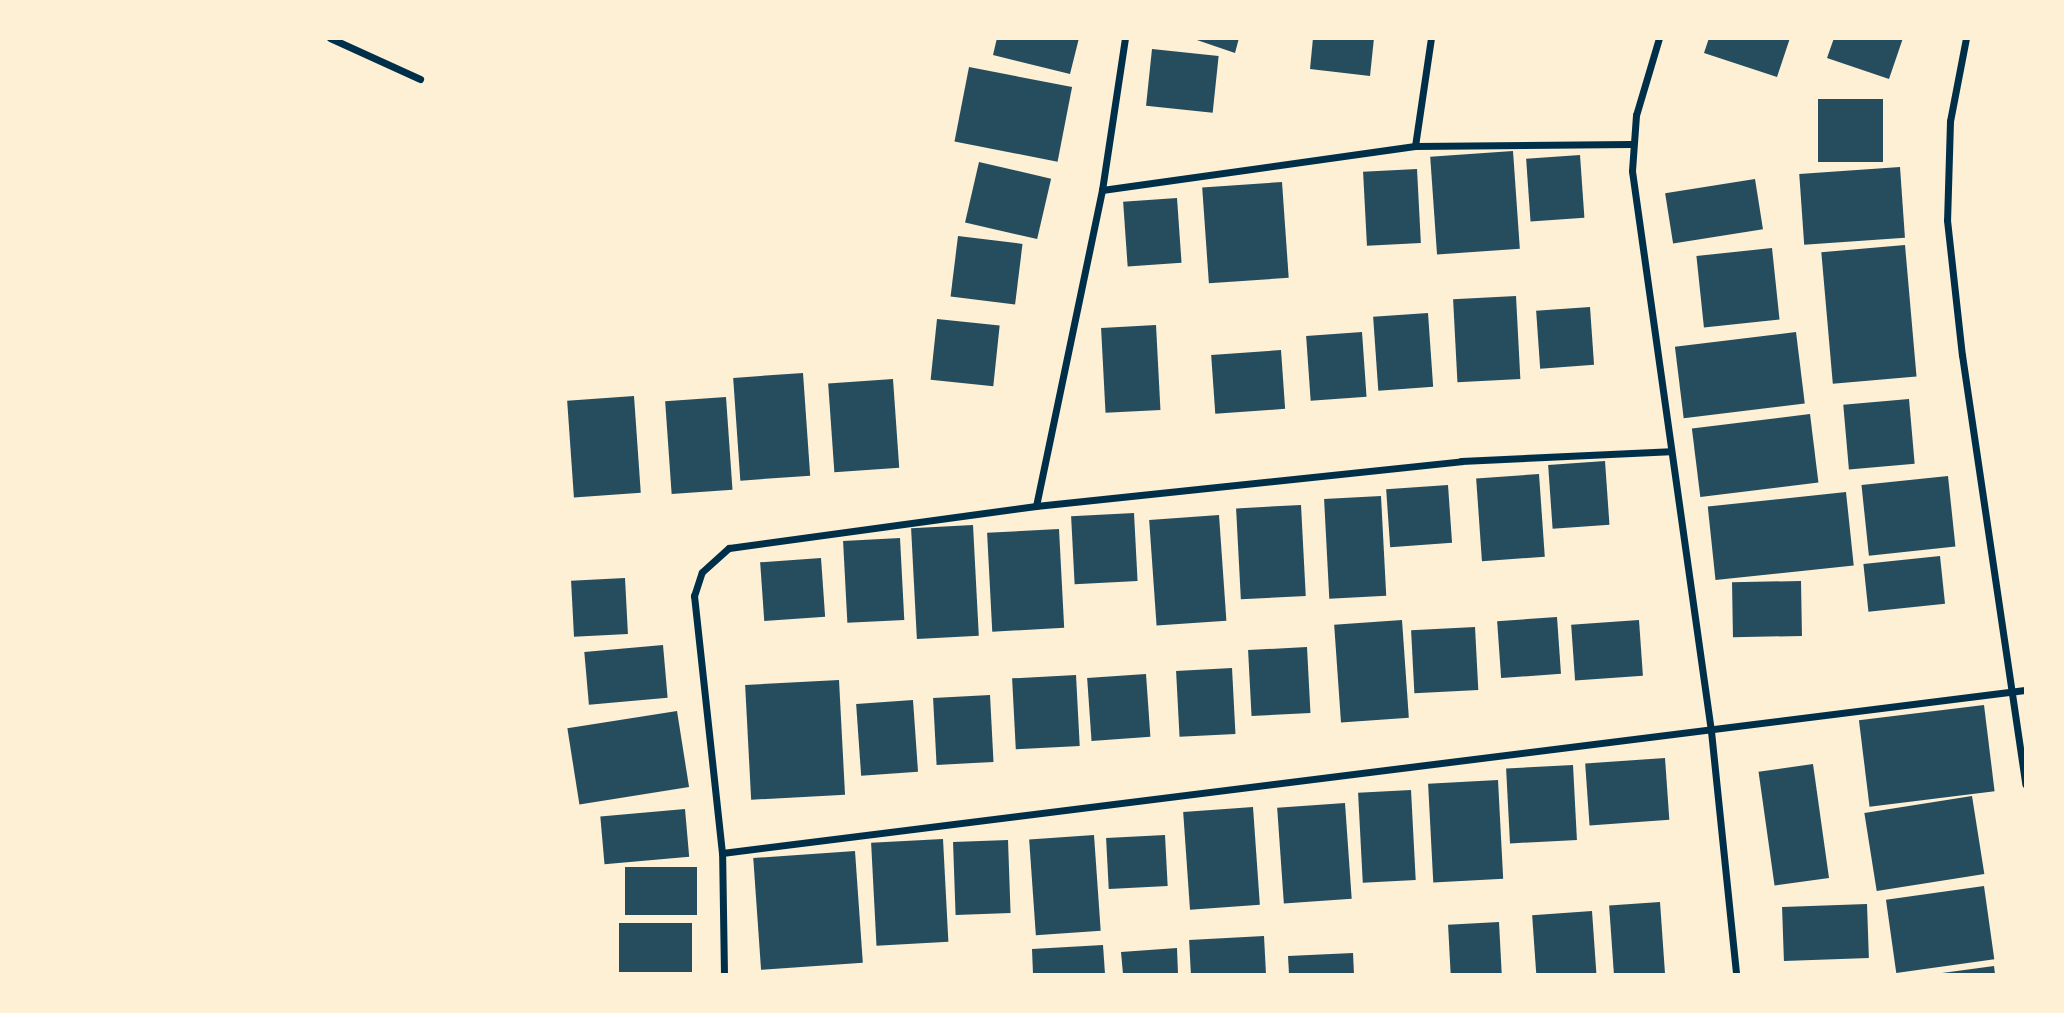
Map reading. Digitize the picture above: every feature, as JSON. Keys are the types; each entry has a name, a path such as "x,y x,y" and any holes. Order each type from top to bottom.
{"street":[{"path":"330,38 420,79"},
{"path":"1036,506 1102,190 1125,38"},
{"path":"1415,146 1432,38"},
{"path":"1659,38 1643,85 1631,144 1670,451 1711,731 1735,975"},
{"path":"1966,38 1950,121 1947,220 1962,355 2025,784"},
{"path":"1102,190 1415,146 1631,144"},
{"path":"724,975 722,853 694,596 702,572 714,558 748,542 1036,506 1461,461 1670,451"},
{"path":"722,853 2025,690"}],"building":[{"path":"997,38 1079,38 1070,74 993,55"},
{"path":"1191,38 1239,38 1235,53"},
{"path":"1313,38 1374,38 1370,76 1310,69"},
{"path":"1709,38 1790,38 1777,77 1704,53"},
{"path":"1834,38 1903,38 1889,79 1827,58"},
{"path":"1152,49 1219,56 1213,113 1146,106"},
{"path":"969,67 1072,87 1058,162 954,142"},
{"path":"1818,99 1883,99 1883,162 1818,162"},
{"path":"1513,151 1520,249 1437,255 1430,157"},
{"path":"1580,155 1584,218 1531,222 1526,159"},
{"path":"979,162 1051,179 1037,239 965,222"},
{"path":"1900,167 1905,238 1804,245 1799,174"},
{"path":"1417,169 1421,243 1367,246 1363,172"},
{"path":"1755,179 1763,229 1673,244 1665,193"},
{"path":"1282,182 1289,278 1209,283 1202,188"},
{"path":"1177,198 1182,263 1128,267 1123,202"},
{"path":"958,236 1023,244 1015,304 951,297"},
{"path":"1905,245 1917,376 1833,384 1821,252"},
{"path":"1772,248 1780,320 1704,328 1696,256"},
{"path":"1516,296 1520,379 1457,382 1453,299"},
{"path":"1590,307 1594,365 1540,369 1536,311"},
{"path":"1428,313 1433,387 1378,391 1373,317"},
{"path":"937,319 1000,326 993,386 931,380"},
{"path":"1156,325 1160,410 1106,413 1101,328"},
{"path":"1362,332 1367,397 1311,401 1306,336"},
{"path":"1796,332 1805,403 1684,418 1675,347"},
{"path":"1281,350 1285,409 1215,414 1211,355"},
{"path":"803,373 810,476 740,481 733,378"},
{"path":"893,379 899,468 834,472 828,384"},
{"path":"634,396 641,493 574,497 567,401"},
{"path":"726,397 732,490 672,494 665,401"},
{"path":"1909,399 1915,464 1849,470 1843,405"},
{"path":"1810,414 1818,482 1700,497 1692,429"},
{"path":"1605,461 1609,525 1553,529 1548,465"},
{"path":"1539,474 1545,557 1482,561 1476,478"},
{"path":"1948,476 1955,547 1869,556 1861,485"},
{"path":"1448,485 1452,543 1390,547 1386,489"},
{"path":"1846,492 1854,566 1715,580 1708,507"},
{"path":"1381,496 1386,596 1329,599 1324,499"},
{"path":"1301,505 1306,596 1241,599 1236,508"},
{"path":"1134,513 1138,581 1075,584 1071,516"},
{"path":"1219,515 1226,621 1157,626 1149,520"},
{"path":"973,525 979,636 917,639 911,528"},
{"path":"1059,529 1064,628 992,632 987,533"},
{"path":"900,538 904,620 847,623 843,541"},
{"path":"1940,556 1945,604 1868,612 1863,564"},
{"path":"821,558 825,617 764,621 760,562"},
{"path":"625,578 628,634 574,637 571,581"},
{"path":"1801,581 1802,636 1733,637 1732,582"},
{"path":"1557,617 1561,674 1501,678 1497,621"},
{"path":"1402,620 1409,718 1341,723 1334,625"},
{"path":"1639,620 1643,676 1575,681 1571,625"},
{"path":"1475,627 1478,690 1414,693 1411,630"},
{"path":"663,645 668,698 589,705 584,652"},
{"path":"1307,647 1310,713 1252,716 1248,650"},
{"path":"1232,668 1235,734 1180,737 1176,671"},
{"path":"1146,674 1150,737 1092,741 1087,678"},
{"path":"1076,675 1080,746 1016,749 1012,678"},
{"path":"839,680 845,795 751,800 745,685"},
{"path":"990,695 994,762 937,765 933,698"},
{"path":"913,700 918,772 861,776 856,704"},
{"path":"1984,705 1995,791 1870,807 1859,720"},
{"path":"677,711 689,787 579,804 567,728"},
{"path":"1665,758 1669,820 1590,825 1585,764"},
{"path":"1813,764 1829,878 1775,886 1759,772"},
{"path":"1573,765 1577,840 1510,843 1506,769"},
{"path":"1498,780 1503,879 1433,883 1428,784"},
{"path":"1411,790 1416,880 1363,883 1358,793"},
{"path":"1972,796 1984,874 1877,891 1864,813"},
{"path":"1345,803 1352,899 1284,904 1277,808"},
{"path":"1253,807 1260,905 1190,910 1183,812"},
{"path":"685,809 689,857 605,864 600,816"},
{"path":"1094,835 1101,931 1036,935 1029,840"},
{"path":"1165,835 1168,886 1109,889 1106,838"},
{"path":"943,839 948,942 876,946 871,843"},
{"path":"1008,840 1011,913 956,915 953,842"},
{"path":"855,851 863,963 761,970 753,858"},
{"path":"625,867 697,867 697,915 625,915"},
{"path":"1984,886 1994,959 1896,973 1886,900"},
{"path":"1660,902 1665,974 1614,974 1609,906"},
{"path":"1867,904 1869,958 1784,961 1782,907"},
{"path":"1592,911 1596,974 1536,974 1532,915"},
{"path":"1499,922 1502,974 1451,974 1448,925"},
{"path":"619,923 692,923 692,972 619,972"},
{"path":"1264,936 1266,974 1191,974 1189,940"},
{"path":"1103,945 1105,974 1033,974 1032,949"},
{"path":"1177,948 1178,974 1123,974 1121,952"},
{"path":"1353,953 1354,974 1289,974 1288,956"},
{"path":"1994,966 1995,974 1942,973"}]}
